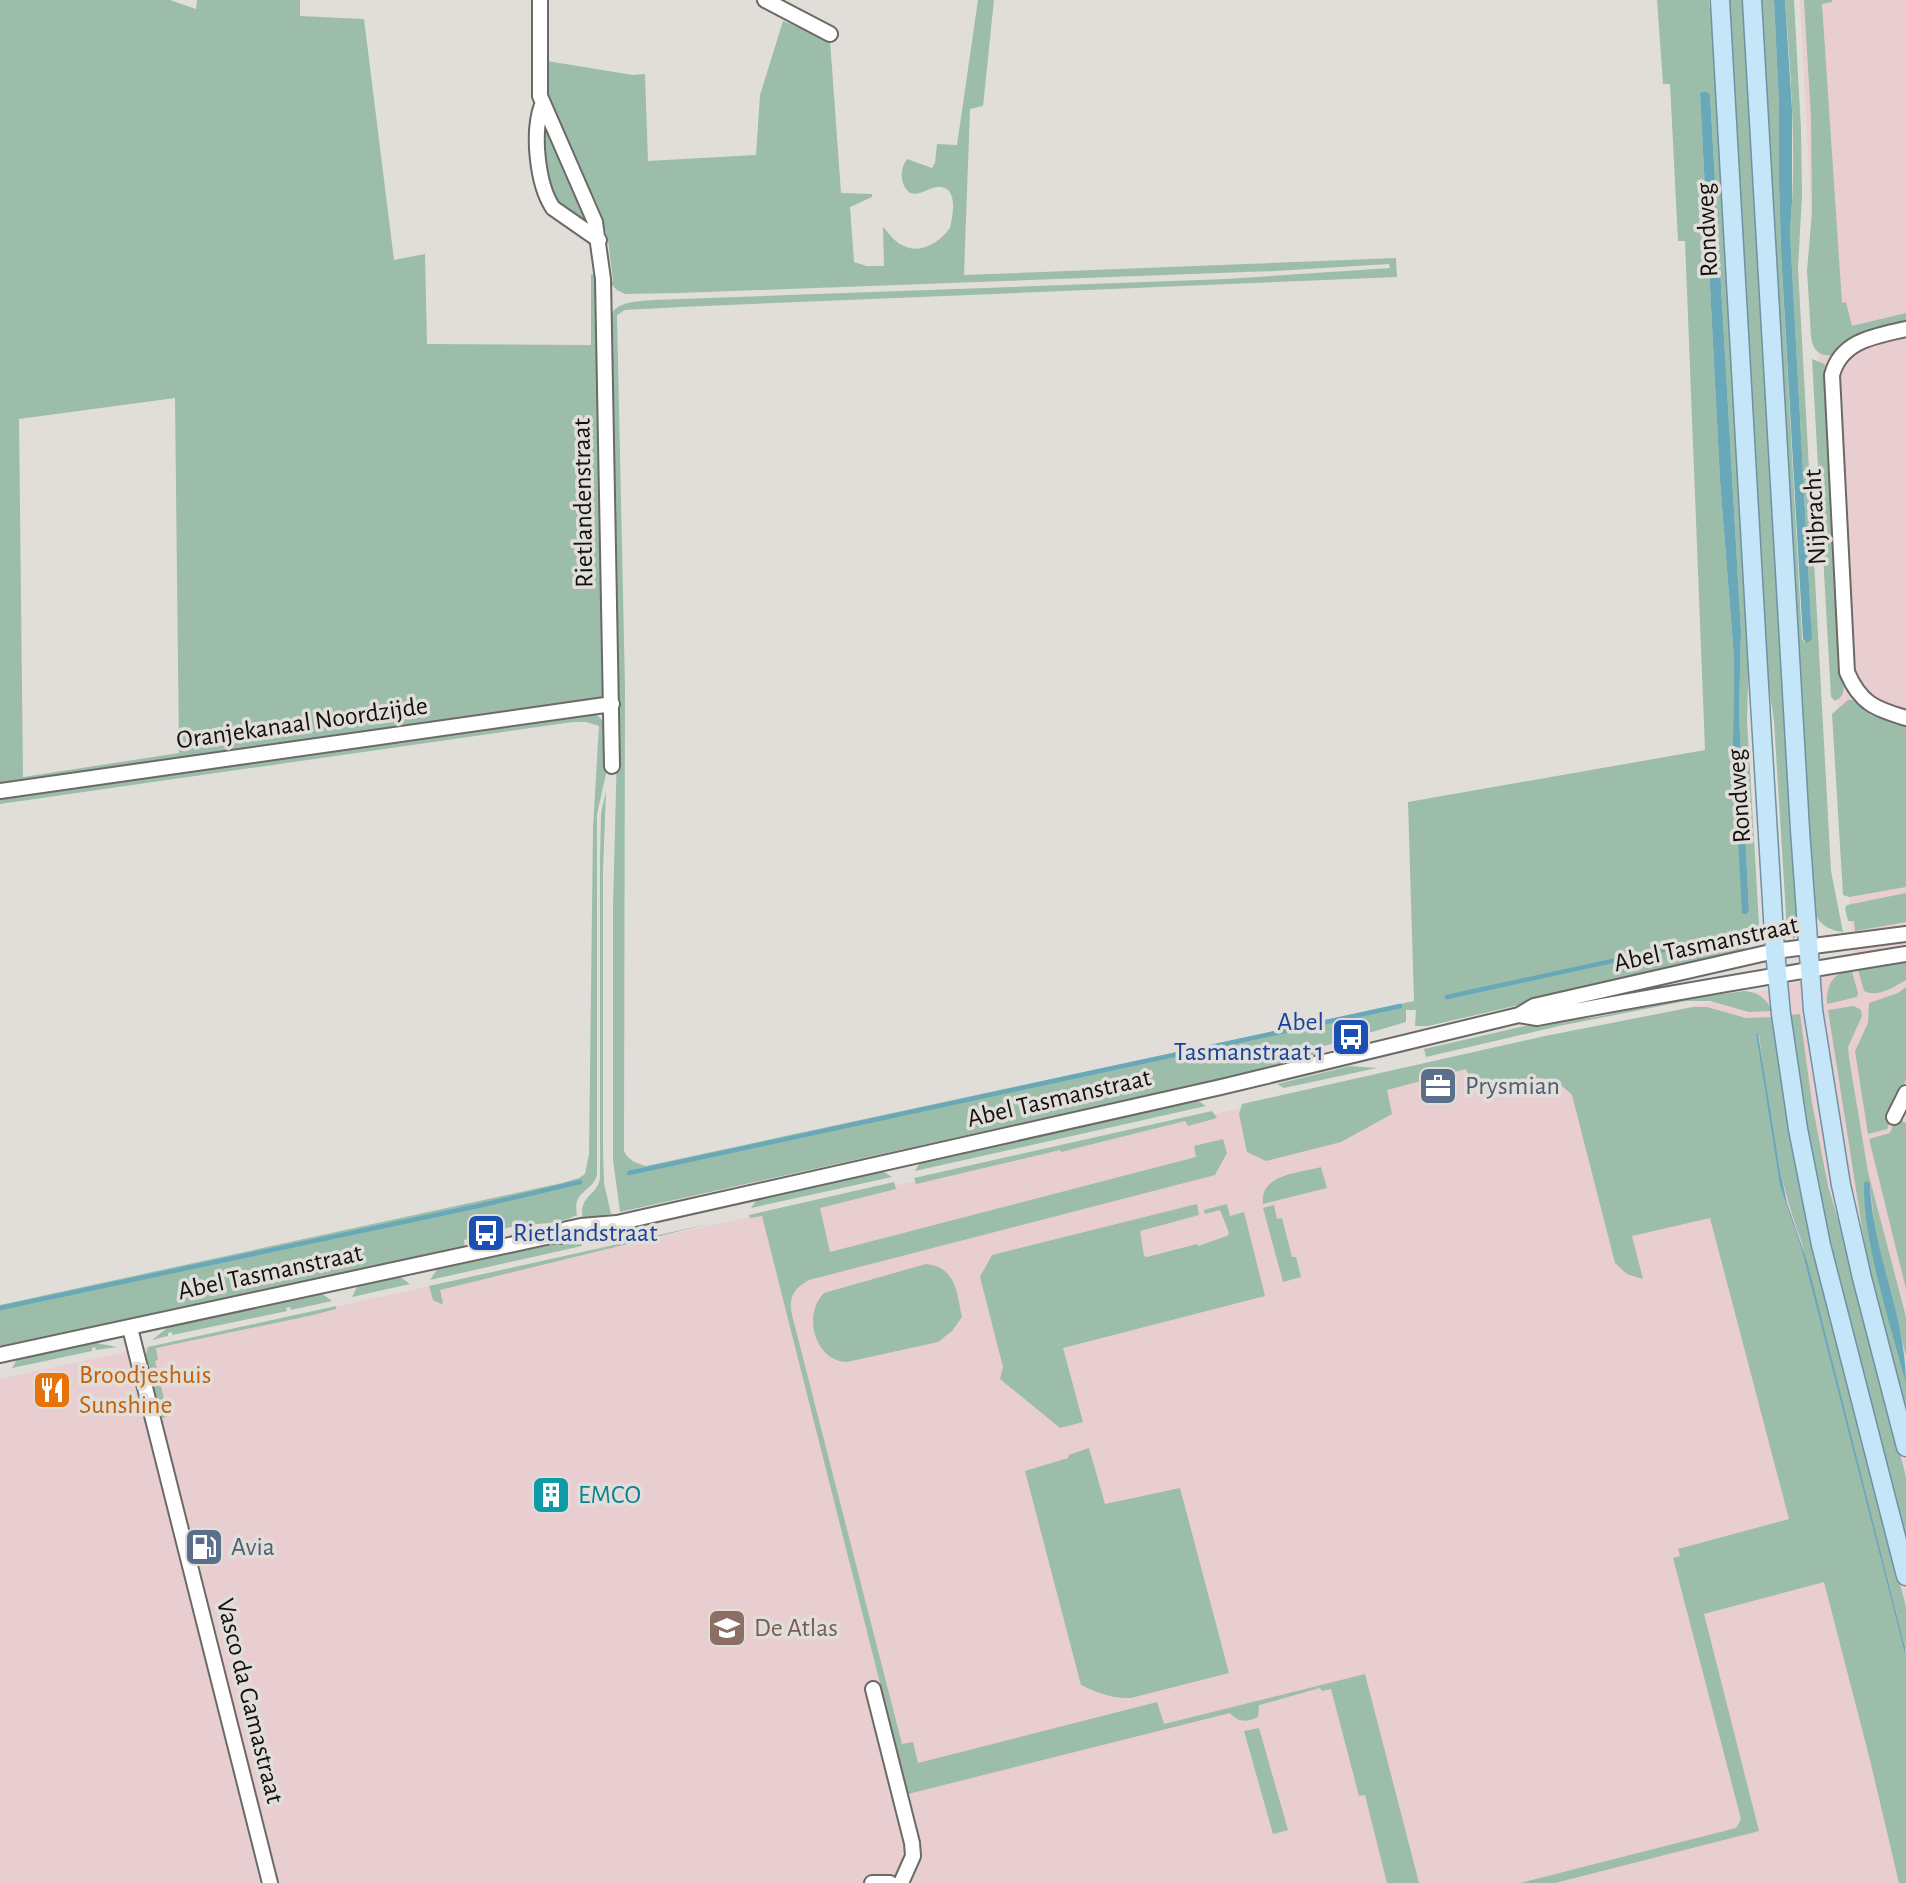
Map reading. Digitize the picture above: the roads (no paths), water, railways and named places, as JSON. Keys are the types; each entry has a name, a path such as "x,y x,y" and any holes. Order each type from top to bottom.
{"main road":[{"name":"Rondweg","path":"1720,0 1777,975 1798,1129 1813,1207 1906,1576"},
{"path":"1752,0 1809,970 1817,1041 1841,1185 1906,1447"}],"street":[{"name":"Rietlandenstraat","path":"540,0 539,84 542,105 586,198 599,240 603,279 612,766"},
{"path":"765,0 830,33"},
{"name":"Rietlandenstraat","path":"542,105 538,116 537,144 541,178 548,200 553,208 599,240"},
{"name":"Nijbracht","path":"1906,329 1856,343 1841,354 1832,374 1847,672 1853,687 1866,702 1906,718"},
{"name":"Oranjekanaal Noordzijde","path":"0,791 612,704"},
{"name":"Abel Tasmanstraat","path":"1519,1016 1534,1006 1775,951 1906,934"},
{"name":"Abel Tasmanstraat","path":"0,1355 551,1236 567,1228 596,1223 608,1224 1221,1087 1519,1016 1537,1018 1906,954"},
{"path":"1894,1117 1906,1093"},
{"name":"Vasco da Gamastraat","path":"130,1328 270,1883"},
{"path":"873,1689 912,1843 913,1856 901,1883"},
{"path":"872,1883 890,1883"}],"water":[{"path":"1774,0 1785,0 1792,110 1790,232 1812,639 1807,643 1803,639 1781,251"},
{"path":"1705,91 1710,94 1741,632 1739,714 1749,910 1746,915 1742,913 1733,744 1734,658 1720,480 1700,93"},
{"path":"1756,1034 1787,1203 1807,1261 1906,1658 1801,1247 1780,1186"},
{"path":"1864,1183 1870,1183 1876,1234 1901,1334 1906,1384 1868,1231"}],"waterway":[{"path":"1447,997 1676,947"},
{"path":"629,1173 1400,1006"},
{"path":"0,1308 580,1182"}],"place":[{"name":"Abel Tasmanstraat 1","path":"1351,1037"},
{"name":"Prysmian","path":"1438,1086"},
{"name":"Rietlandstraat","path":"486,1233"},
{"name":"Broodjeshuis Sunshine","path":"52,1390"},
{"name":"EMCO","path":"551,1495"},
{"name":"Avia","path":"204,1547"},
{"name":"De Atlas","path":"727,1628"}]}
